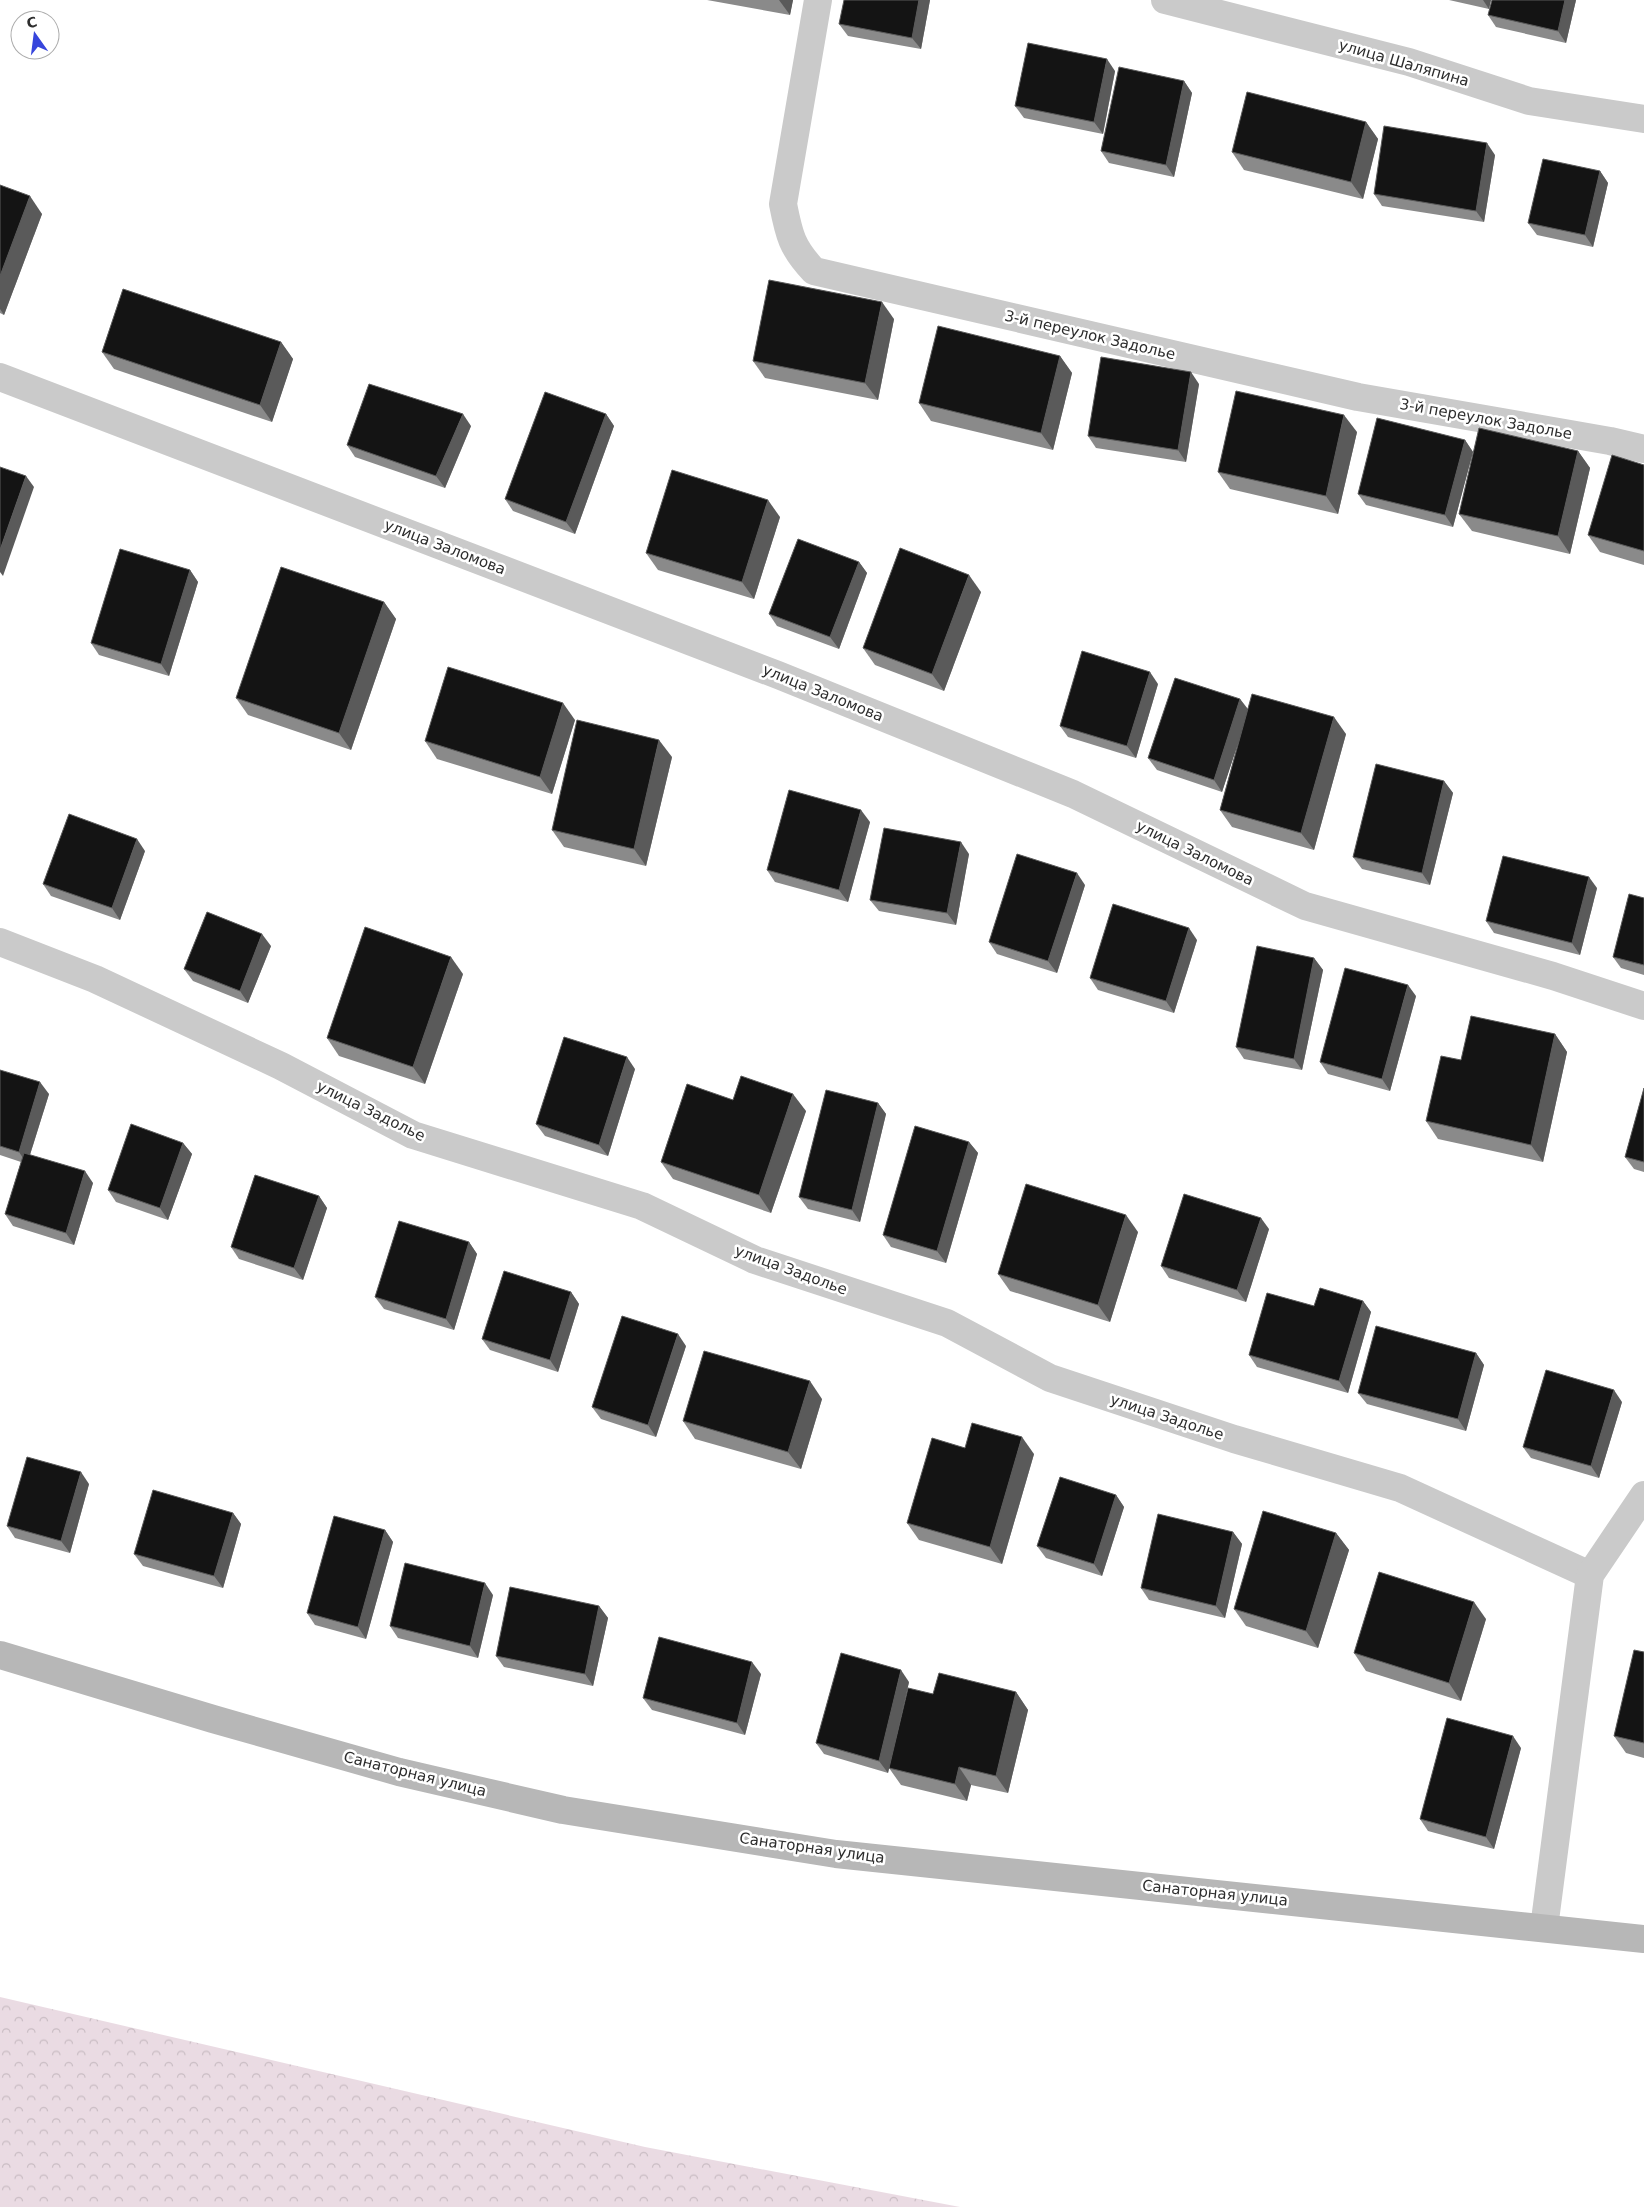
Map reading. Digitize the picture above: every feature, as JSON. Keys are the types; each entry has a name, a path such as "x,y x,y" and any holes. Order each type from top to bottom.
{"main road":[{"name":"Санаторная улица","path":"0,1655 390,1769 563,1810 836,1854 1644,1939"}],"street":[{"name":"3-й переулок Задолье","path":"818,0 783,204 789,236 801,257 814,271 1358,397 1610,441 1644,449"},
{"name":"улица Шаляпина","path":"1165,0 1409,62 1528,101 1644,120"},
{"name":"улица Заломова","path":"0,378 778,674 1073,794 1305,906 1553,976 1644,1006"},
{"name":"улица Задолье","path":"0,942 95,979 281,1066 413,1135 642,1206 755,1260 947,1323 1050,1378 1234,1439 1400,1488 1590,1575"},
{"path":"1544,1928 1590,1575 1644,1495"}],"green space":[{"path":"0,1997 645,2147 960,2207 0,2207"}],"building":[{"path":"844,0 919,0 912,38 839,24"},
{"path":"1492,0 1565,0 1558,31 1488,15"},
{"path":"1028,43 1107,59 1094,122 1015,106"},
{"path":"1119,67 1184,81 1166,165 1101,151"},
{"path":"1247,92 1366,122 1351,182 1232,152"},
{"path":"1384,126 1487,143 1476,211 1374,194"},
{"path":"1543,159 1600,171 1585,235 1528,223"},
{"path":"0,185 30,196 0,276"},
{"path":"769,280 882,302 865,383 753,361"},
{"path":"123,289 281,342 260,405 102,352"},
{"path":"938,326 1060,356 1041,433 919,403"},
{"path":"1101,357 1191,372 1178,450 1088,436"},
{"path":"369,384 463,414 436,476 347,445"},
{"path":"1236,391 1344,415 1326,496 1218,472"},
{"path":"545,392 606,414 566,522 505,499"},
{"path":"1377,418 1465,440 1445,515 1358,494"},
{"path":"1479,428 1578,451 1558,536 1459,514"},
{"path":"1612,455 1644,465 1644,551 1588,535"},
{"path":"0,467 26,476 0,550"},
{"path":"672,470 768,500 742,582 646,553"},
{"path":"798,539 859,562 830,637 769,614"},
{"path":"900,548 969,575 932,674 863,648"},
{"path":"120,549 190,570 161,664 91,643"},
{"path":"281,567 384,602 339,733 236,698"},
{"path":"1082,651 1150,672 1127,746 1060,726"},
{"path":"448,667 563,703 540,777 425,741"},
{"path":"1175,678 1240,699 1214,780 1148,758"},
{"path":"1252,694 1334,717 1301,833 1220,810"},
{"path":"577,720 659,740 634,849 552,830"},
{"path":"1376,764 1444,781 1422,873 1353,857"},
{"path":"789,790 861,810 839,890 767,870"},
{"path":"69,814 137,839 112,908 43,884"},
{"path":"884,828 961,842 947,913 870,900"},
{"path":"1017,854 1077,873 1048,961 989,942"},
{"path":"1503,856 1589,877 1572,943 1486,921"},
{"path":"1629,894 1644,898 1644,965 1613,957"},
{"path":"1113,904 1189,928 1166,1001 1090,978"},
{"path":"207,912 262,934 240,991 184,969"},
{"path":"365,927 451,957 413,1067 327,1038"},
{"path":"1257,946 1314,958 1294,1059 1236,1047"},
{"path":"1345,968 1408,985 1382,1079 1320,1062"},
{"path":"1471,1016 1555,1034 1531,1145 1426,1121 1441,1056 1461,1060"},
{"path":"564,1037 627,1057 599,1145 536,1124"},
{"path":"0,1070 40,1082 19,1152 0,1146"},
{"path":"741,1076 793,1094 759,1195 661,1162 687,1084 733,1100"},
{"path":"1644,1088 1644,1162 1625,1157"},
{"path":"826,1090 878,1103 852,1210 799,1197"},
{"path":"131,1124 183,1143 160,1208 108,1190"},
{"path":"915,1126 969,1142 937,1251 883,1235"},
{"path":"24,1153 85,1171 66,1233 5,1214"},
{"path":"255,1175 319,1196 294,1268 231,1247"},
{"path":"1026,1184 1126,1215 1098,1305 998,1274"},
{"path":"1184,1194 1261,1218 1237,1290 1161,1266"},
{"path":"399,1221 469,1242 446,1319 375,1297"},
{"path":"504,1271 571,1292 550,1360 482,1339"},
{"path":"1320,1288 1363,1301 1339,1381 1249,1355 1267,1293 1314,1306"},
{"path":"622,1316 678,1334 648,1425 592,1407"},
{"path":"1376,1326 1476,1353 1458,1419 1358,1393"},
{"path":"704,1351 810,1381 788,1452 683,1421"},
{"path":"1546,1370 1614,1390 1591,1466 1523,1447"},
{"path":"972,1423 1022,1437 990,1547 907,1523 932,1438 965,1448"},
{"path":"27,1457 81,1472 61,1541 7,1526"},
{"path":"1060,1477 1116,1495 1094,1564 1037,1546"},
{"path":"153,1490 233,1513 214,1576 134,1554"},
{"path":"1263,1511 1336,1533 1306,1631 1234,1609"},
{"path":"1158,1514 1233,1532 1216,1606 1141,1588"},
{"path":"334,1516 385,1530 358,1627 307,1613"},
{"path":"405,1563 485,1583 470,1646 390,1626"},
{"path":"1379,1572 1474,1602 1449,1683 1354,1653"},
{"path":"510,1587 599,1606 585,1674 496,1656"},
{"path":"659,1637 752,1662 737,1723 643,1698"},
{"path":"1634,1650 1644,1652 1644,1743 1614,1736"},
{"path":"841,1653 901,1670 879,1761 816,1743"},
{"path":"939,1673 1016,1692 996,1776 959,1767 955,1784 889,1768 908,1688 933,1694"},
{"path":"1447,1718 1513,1736 1486,1837 1420,1819"}]}
